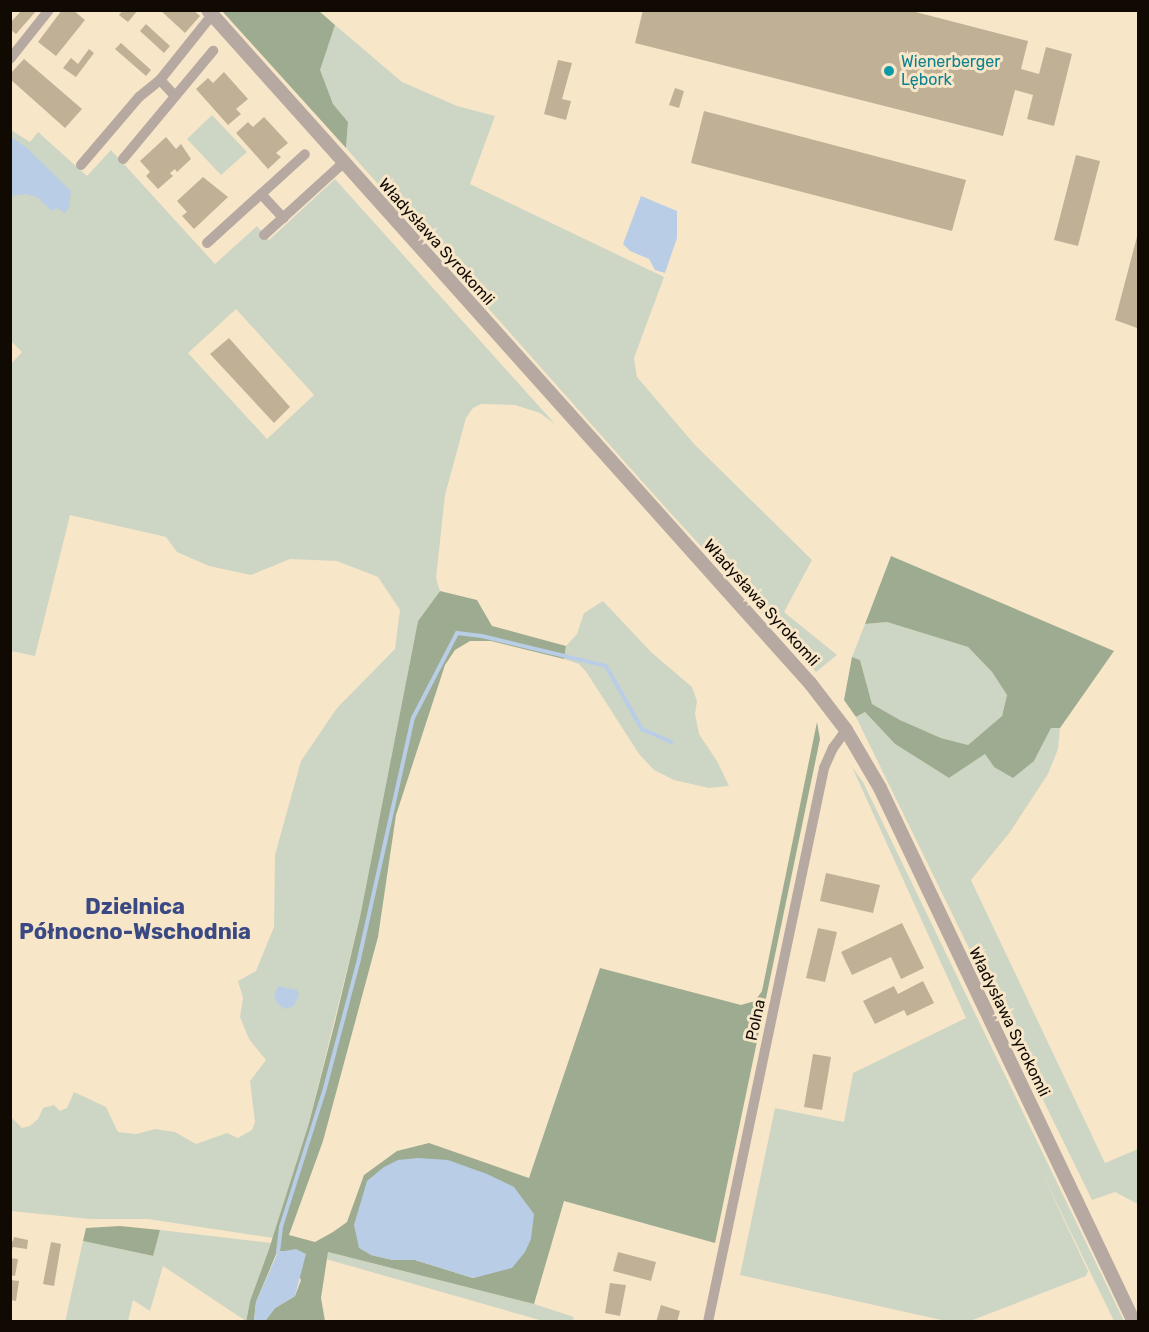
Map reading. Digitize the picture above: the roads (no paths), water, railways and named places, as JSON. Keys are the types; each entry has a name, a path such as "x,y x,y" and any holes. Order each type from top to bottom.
{"street":[{"path":"10,59 49,10"},
{"path":"81,165 139,97 160,80 210,13"},
{"name":"Władysława Syrokomli","path":"210,13 787,657 846,730 880,788 1134,1322"},
{"path":"123,159 213,51"},
{"path":"160,80 176,96"},
{"path":"207,243 305,154"},
{"path":"264,235 343,163"},
{"path":"261,194 283,218"},
{"name":"Polna","path":"708,1322 824,768 833,747 846,730"}],"water":[{"path":"11,137 27,148 71,191 69,208 65,213 57,208 52,211 37,197 25,194 11,196"},
{"path":"641,196 677,211 677,238 665,273 655,270 649,259 630,251 623,244"},
{"path":"278,986 297,990 299,995 294,1006 286,1009 280,1006 274,997"},
{"path":"418,1158 448,1160 487,1174 514,1187 534,1214 531,1239 525,1252 512,1268 473,1278 415,1260 393,1260 371,1255 359,1248 354,1225 367,1181 384,1167 398,1160"},
{"path":"296,1249 306,1254 295,1296 275,1308 265,1321 254,1321 256,1302 278,1252"}],"waterway":[{"path":"278,1252 281,1227 325,1088 359,959 413,718 457,633 482,636 606,666 642,729 671,742"}],"place":[{"name":"Wienerberger Lębork","path":"889,71"}],"district":[{"name":"Dzielnica Północno-Wschodnia","path":"135,918"}]}
